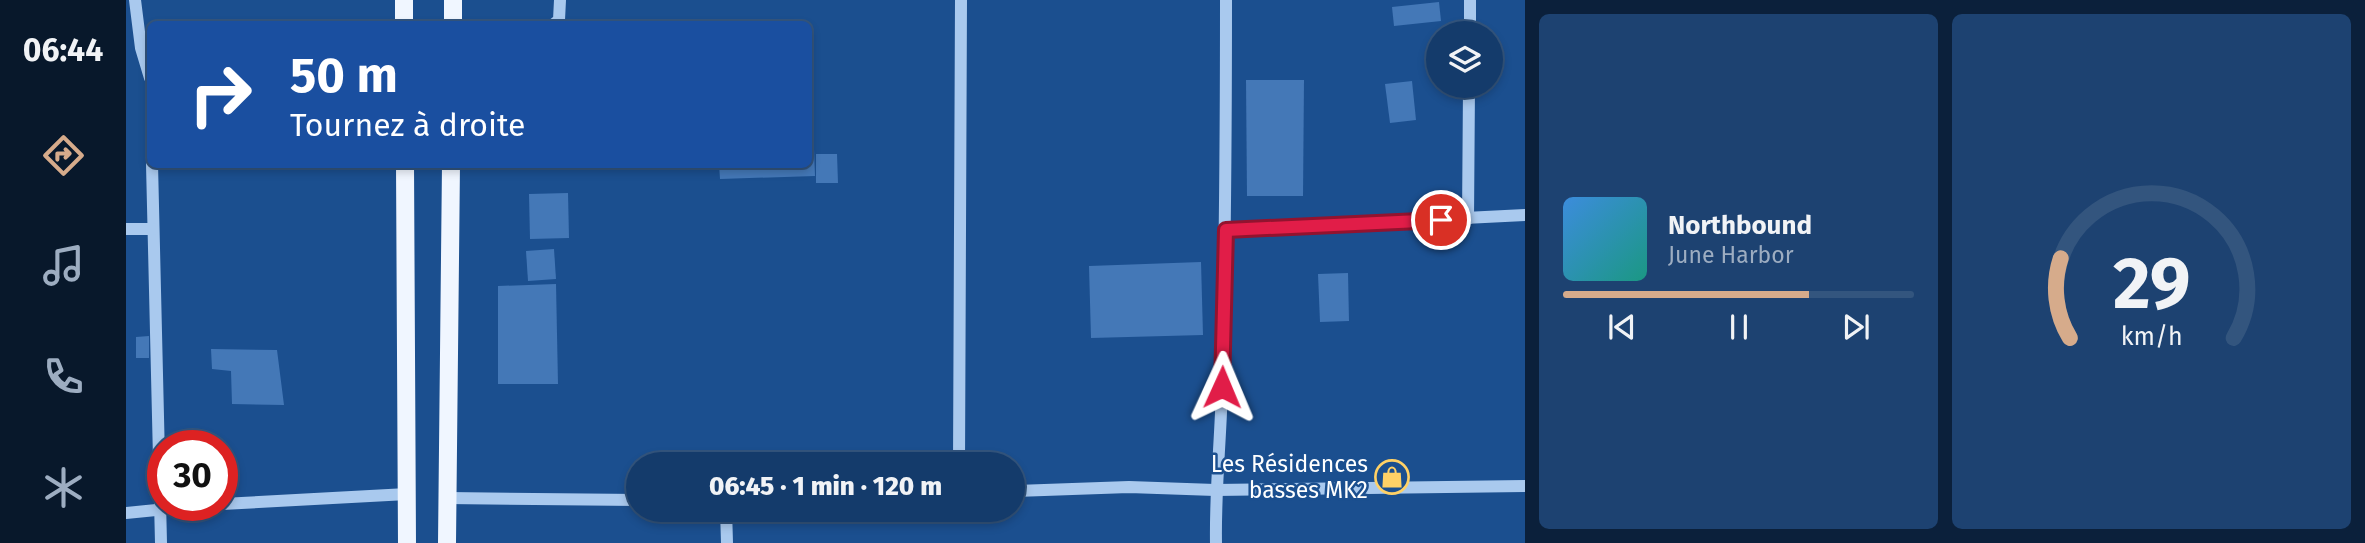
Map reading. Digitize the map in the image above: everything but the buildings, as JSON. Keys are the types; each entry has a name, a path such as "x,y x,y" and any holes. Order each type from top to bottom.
{"main road":[{"path":"404,0 404,21"},
{"path":"453,0 453,21"},
{"path":"405,168 407,543"},
{"path":"447,543 451,168"}],"street":[{"path":"135,0 141,48 147,68"},
{"path":"558,21 560,0"},
{"path":"958,452 961,0"},
{"path":"1216,543 1215,490 1222,413 1226,230 1226,0"},
{"path":"1470,0 1470,21"},
{"path":"1468,219 1469,98"},
{"path":"152,168 159,430"},
{"path":"1226,230 1525,215"},
{"path":"126,229 153,229"},
{"path":"1025,491 1129,487 1215,490 1525,486"},
{"path":"238,503 407,494"},
{"path":"447,498 626,500"},
{"path":"126,513 147,510"},
{"path":"161,521 161,543"},
{"path":"726,522 727,543"}],"place":[{"name":"Les Résidences basses MK2","path":"1392,477"}],"route":[{"path":"1222,387 1226,230 1441,220"}]}
